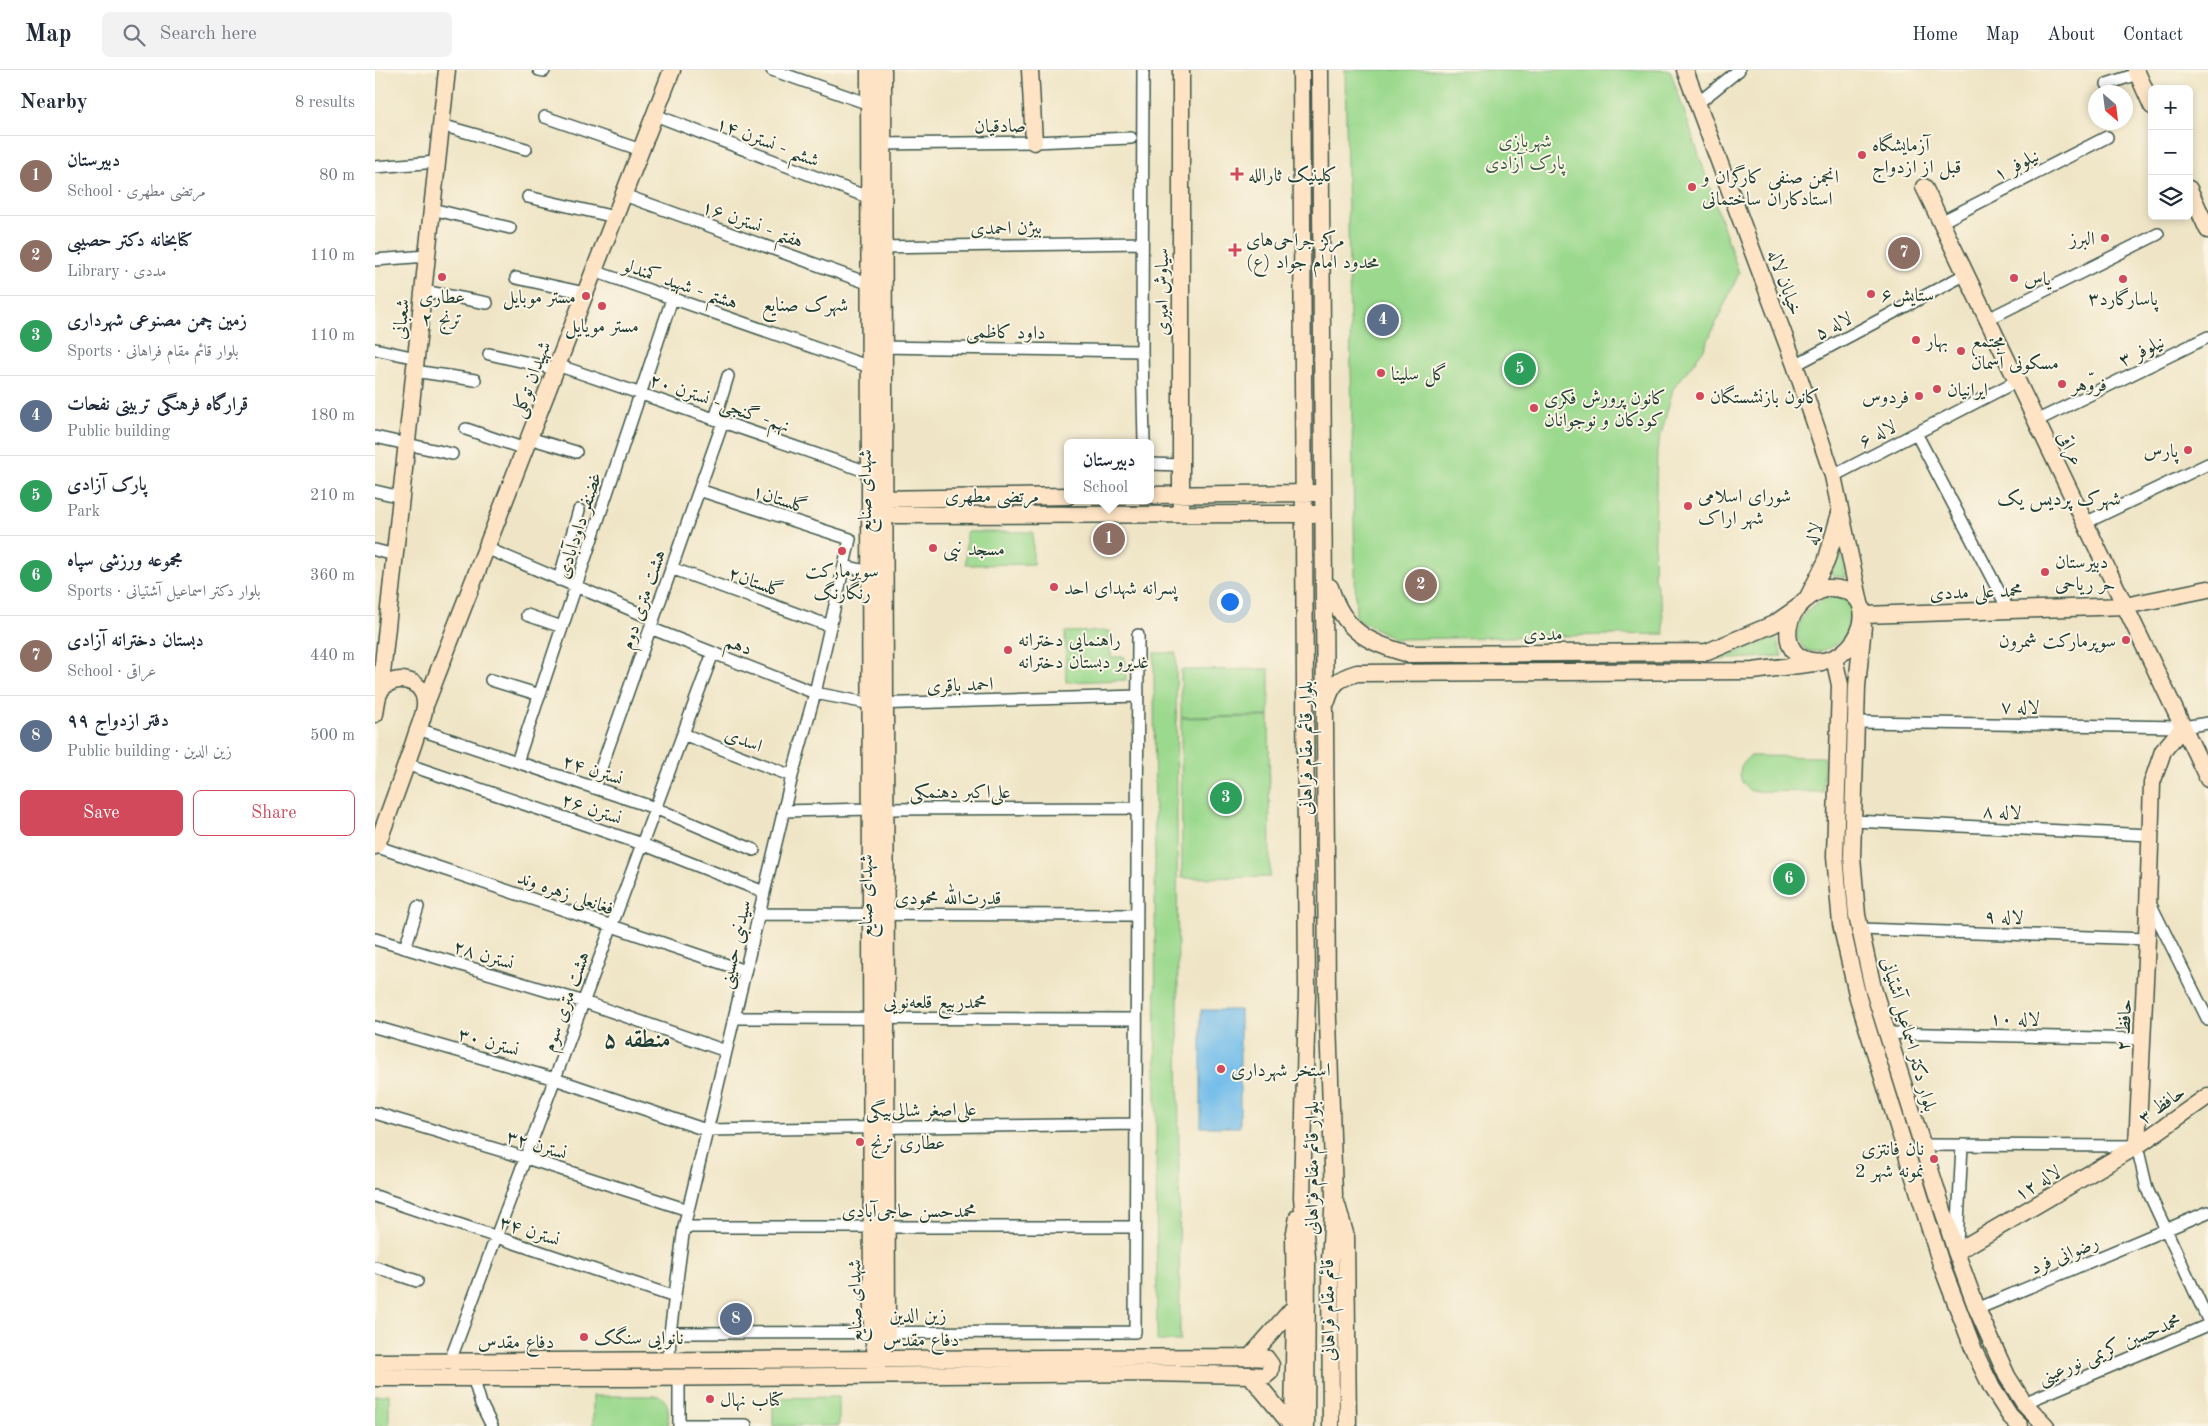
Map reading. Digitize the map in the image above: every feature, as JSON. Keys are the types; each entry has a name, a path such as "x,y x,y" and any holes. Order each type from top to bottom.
{"street":[{"name":"شعبانی","path":"375,714 380,644 395,555 447,70"},
{"path":"772,70 869,104"},
{"name":"شهدای صنایع","path":"869,70 869,104 876,144 877,347 880,1331 873,1343 877,1359 875,1375"},
{"name":"شهدای صنایع","path":"878,704 871,572 877,507 871,473 870,367 877,347 870,284 876,247 869,198 883,70"},
{"path":"1030,70 1034,142"},
{"path":"1143,70 1142,351 1144,439"},
{"name":"سیاوش امیری","path":"1181,70 1181,514"},
{"name":"بلوار قائم مقام فراهانی","path":"1301,70 1307,993 1303,1197 1307,1258 1306,1426"},
{"name":"بلوار قائم مقام فراهانی","path":"1320,70 1327,992 1334,1195 1330,1260 1331,1426"},
{"name":"خیابان لاله","path":"1685,70 1795,365 1833,476 1840,511"},
{"path":"1698,103 1739,70"},
{"name":"شهیدان توکلی","path":"375,846 407,764 425,703 655,116 667,71"},
{"path":"2107,84 2136,72 2148,98"},
{"name":"ششم - نسترن ۱۴","path":"655,116 869,198"},
{"path":"545,117 641,150"},
{"path":"441,125 526,148"},
{"name":"نیلوفر ۱","path":"1941,222 2107,137"},
{"name":"صادقیان","path":"876,144 1034,142 1131,138"},
{"path":"375,167 437,162"},
{"name":"عراقی","path":"1924,187 2208,779"},
{"name":"هفتم - نسترن ۱۶","path":"624,195 870,284"},
{"path":"528,197 615,217"},
{"path":"2193,198 2208,230"},
{"path":"432,209 510,228"},
{"path":"1988,319 2158,234"},
{"name":"بیژن احمدی","path":"876,247 1142,243"},
{"path":"375,260 427,256"},
{"name":"هشتم - شهید کمندلو","path":"594,271 672,300 870,367"},
{"name":"لاله ۵","path":"1795,365 1966,274"},
{"path":"515,278 585,293"},
{"path":"423,291 487,303"},
{"name":"غضنفر داودآبادی","path":"517,762 672,300"},
{"name":"نیلوفر ۳","path":"2036,421 2208,337"},
{"name":"داود کاظمی","path":"877,347 1142,351"},
{"path":"375,349 415,365 475,380"},
{"name":"نهم- گنجی- نسترن ۲۰","path":"489,354 557,367 719,420 871,473"},
{"name":"هشت متری دوم","path":"594,788 699,490 719,420 728,376"},
{"name":"لاله ۶","path":"1833,476 2017,381"},
{"path":"466,429 576,452"},
{"path":"1916,432 2008,609"},
{"path":"375,437 452,454"},
{"path":"1154,464 1181,465"},
{"path":"2085,523 2208,464"},
{"name":"گلستان۱","path":"699,490 850,539"},
{"path":"375,491 401,497"},
{"path":"1154,495 1324,493"},
{"name":"مرتضی مطهری","path":"877,507 1064,496"},
{"name":"مرتضی مطهری","path":"877,507 1181,514 1324,514"},
{"path":"559,580 579,510"},
{"name":"لاله","path":"1802,603 1826,562 1840,511"},
{"name":"لاله","path":"1840,511 1862,615"},
{"name":"سیدنبی حسینی","path":"669,1360 683,1227 783,811 815,693 850,539"},
{"path":"486,548 576,587"},
{"path":"375,550 395,555"},
{"path":"844,566 871,572"},
{"name":"گلستان۲","path":"671,568 830,626"},
{"name":"مددی","path":"1324,568 1336,607 1352,628 1380,646 1409,654 1707,652 1774,624 1802,603"},
{"name":"دهم","path":"576,587 713,653 815,693"},
{"path":"1836,588 1846,590 1854,595 1862,615 1851,645 1828,660 1805,660 1795,653 1789,642 1788,630 1791,619 1802,603 1818,591 1836,588"},
{"name":"محمد علی مددی","path":"1862,615 2125,606 2208,589"},
{"path":"527,615 562,627"},
{"name":"بلوار دکتر اسماعیل آشتیانی","path":"1862,615 1857,686 1852,857 1860,929 1873,988 1956,1252 1977,1309 2007,1376 2024,1403 2046,1426"},
{"path":"1135,1227 1138,635"},
{"path":"1380,646 1376,651 1377,656 1380,664 1388,672"},
{"name":"هشت متری سوم","path":"450,1361 713,653"},
{"name":"مددی","path":"1325,708 1332,686 1341,678 1357,673 1753,671 1828,660"},
{"name":"بلوار دکتر اسماعیل آشتیانی","path":"1828,660 1840,685 1835,856 1841,924 1858,998 1941,1264 1975,1353 1992,1388 2010,1416 2020,1426"},
{"path":"377,692 388,684 408,680 419,685 425,703"},
{"path":"491,680 540,695"},
{"name":"احمد باقری","path":"815,693 878,704 1138,696"},
{"name":"لاله ۷","path":"1857,722 2183,727 2208,723"},
{"name":"حافظ ۲","path":"2183,727 2163,752 2152,783 2137,1146 2147,1189 2208,1320"},
{"name":"نسترن ۲۴","path":"418,729 655,808 754,850"},
{"name":"اسدی","path":"683,734 792,776"},
{"name":"نسترن ۲۶","path":"407,764 642,844 764,892"},
{"name":"علی‌اکبر دهنمکی","path":"783,811 1137,808"},
{"name":"لاله ۸","path":"1853,822 2150,835"},
{"name":"فغانعلی زهره وند","path":"375,846 745,971"},
{"path":"2148,899 2208,1020"},
{"path":"405,948 418,907"},
{"name":"قدرت‌الله محمودی","path":"759,914 1137,915"},
{"name":"لاله ۹","path":"1860,929 2147,939"},
{"name":"نسترن ۲۸","path":"375,939 584,1002 726,1051"},
{"name":"محمدربیع قلعه‌نویی","path":"734,1018 1136,1019"},
{"name":"نسترن ۳۰","path":"375,1027 555,1079 706,1130"},
{"name":"لاله ۱۰","path":"1887,1033 2142,1039"},
{"name":"حافظ ۳","path":"2137,1146 2208,1096"},
{"name":"نسترن ۳۲","path":"375,1113 526,1158 688,1210"},
{"name":"علی‌اصغر شالی‌بیگی","path":"706,1130 1136,1124"},
{"path":"1922,1145 2137,1146"},
{"path":"1956,1252 1962,1145"},
{"name":"لاله ۱۲","path":"1956,1252 2137,1146"},
{"name":"قائم مقام فراهانی","path":"1334,1195 1347,1237 1349,1426"},
{"name":"نسترن ۳۴","path":"375,1196 496,1238 675,1296"},
{"name":"قائم مقام فراهانی","path":"1292,1426 1295,1306 1294,1237 1303,1197"},
{"name":"رضوانی فرد","path":"1977,1309 2208,1212"},
{"name":"محمدحسن حاجی‌آبادی","path":"683,1227 1135,1227"},
{"name":"زین الدین","path":"671,1333 880,1331 1135,1332 1135,1227"},
{"path":"375,1267 417,1281"},
{"path":"1250,1357 1295,1306"},
{"name":"محمدحسین کریمی نورعینی","path":"2024,1403 2208,1325"},
{"name":"دفاع مقدس","path":"375,1362 1250,1357 1266,1358 1271,1365 1270,1372 1265,1376 1148,1373 375,1378"},
{"path":"1250,1375 1292,1426"},
{"path":"473,1377 481,1404 492,1426"},
{"path":"679,1377 679,1426 746,1425"}],"green space":[{"name":"شهربازی پارک آزادی","path":"1345,70 1670,70 1739,273 1704,349 1673,389 1657,450 1654,577 1662,605 1664,634 1396,639 1356,619"},
{"path":"1838,531 1846,578 1832,575"},
{"path":"966,532 1033,532 1033,564 966,565"},
{"path":"1835,597 1847,602 1853,610 1854,620 1849,631 1831,647 1818,651 1805,650 1797,637 1803,615 1820,601"},
{"path":"1110,631 1111,657 1125,657 1126,680 1066,682 1065,632"},
{"path":"1776,637 1782,656 1719,660"},
{"path":"1154,653 1176,653 1180,1341 1157,1341"},
{"path":"1269,669 1269,716 1181,717 1181,670"},
{"path":"1269,717 1270,877 1182,878 1181,718"},
{"path":"1751,756 1824,757 1823,792 1751,791 1746,788 1740,774 1746,759"},
{"path":"389,1394 389,1426 375,1426 375,1396"},
{"path":"593,1396 659,1396 667,1405 668,1426 593,1426"},
{"path":"839,1397 839,1426 773,1426 773,1398"}],"water":[{"name":"استخر شهرداری","path":"1201,1010 1240,1010 1240,1127 1201,1127"}],"place":[{"name":"آزمایشگاه قبل از ازدواج","path":"1862,155"},
{"name":"کلینیک ثارالله","path":"1237,174"},
{"name":"انجمن صنفی کارگران و استادکاران ساختمانی","path":"1692,187"},
{"name":"البرز","path":"2105,238"},
{"name":"مرکز جراحی‌های محدود امام جواد (ع)","path":"1235,250"},
{"name":"دبستان دخترانه آزادی","path":"1904,253"},
{"name":"عطاری ترنج ۲","path":"442,277"},
{"name":"یاس","path":"2014,278"},
{"name":"پاسارگارد۳","path":"2123,279"},
{"name":"ستایش۶","path":"1871,294"},
{"name":"مستر موبایل","path":"586,296"},
{"name":"مستر مویایل","path":"602,306"},
{"name":"قرارگاه فرهنگی تربیتی نفحات","path":"1383,320"},
{"name":"بهار","path":"1916,340"},
{"name":"مجتمع مسکونی آسمان","path":"1961,351"},
{"name":"پارک آزادی","path":"1520,369"},
{"name":"گل سلینا","path":"1381,373"},
{"name":"فروّهر","path":"2062,384"},
{"name":"ایرانیان","path":"1937,389"},
{"name":"کانون بازنشستگان","path":"1700,396"},
{"name":"فردوس","path":"1919,396"},
{"name":"کانون پرورش فکری کودکان و نوجوانان","path":"1534,408"},
{"name":"پارس","path":"2188,450"},
{"name":"شورای اسلامی شهر اراک","path":"1688,506"},
{"name":"دبیرستان","path":"1109,539"},
{"name":"مسجد نبی","path":"933,548"},
{"name":"سوپرمارکت رنگارنگ","path":"842,551"},
{"name":"دبیرستان حر ریاحی","path":"2045,572"},
{"name":"کتابخانه دکتر حصیبی","path":"1421,585"},
{"name":"پسرانه شهدای احد","path":"1054,587"},
{"name":"سوپرمارکت شمرون","path":"2126,640"},
{"name":"راهنمایی دخترانه غدیرو دبستان دخترانه","path":"1008,650"},
{"name":"زمین چمن مصنوعی شهرداری","path":"1226,798"},
{"name":"مجموعه ورزشی سپاه","path":"1789,879"},
{"name":"استخر شهرداری","path":"1221,1069"},
{"name":"عطاری ترنج","path":"860,1142"},
{"name":"نان فانتزی نمونه شهر 2","path":"1934,1159"},
{"name":"دفتر ازدواج ۹۹","path":"736,1319"},
{"name":"نانوایی سنگک","path":"584,1337"},
{"name":"کتاب نهال","path":"710,1399"}],"district":[{"name":"شهرک صنایع","path":"805,304"},
{"name":"شهرک پردیس یک","path":"2059,498"},
{"name":"منطقه ۵","path":"637,1039"}]}
